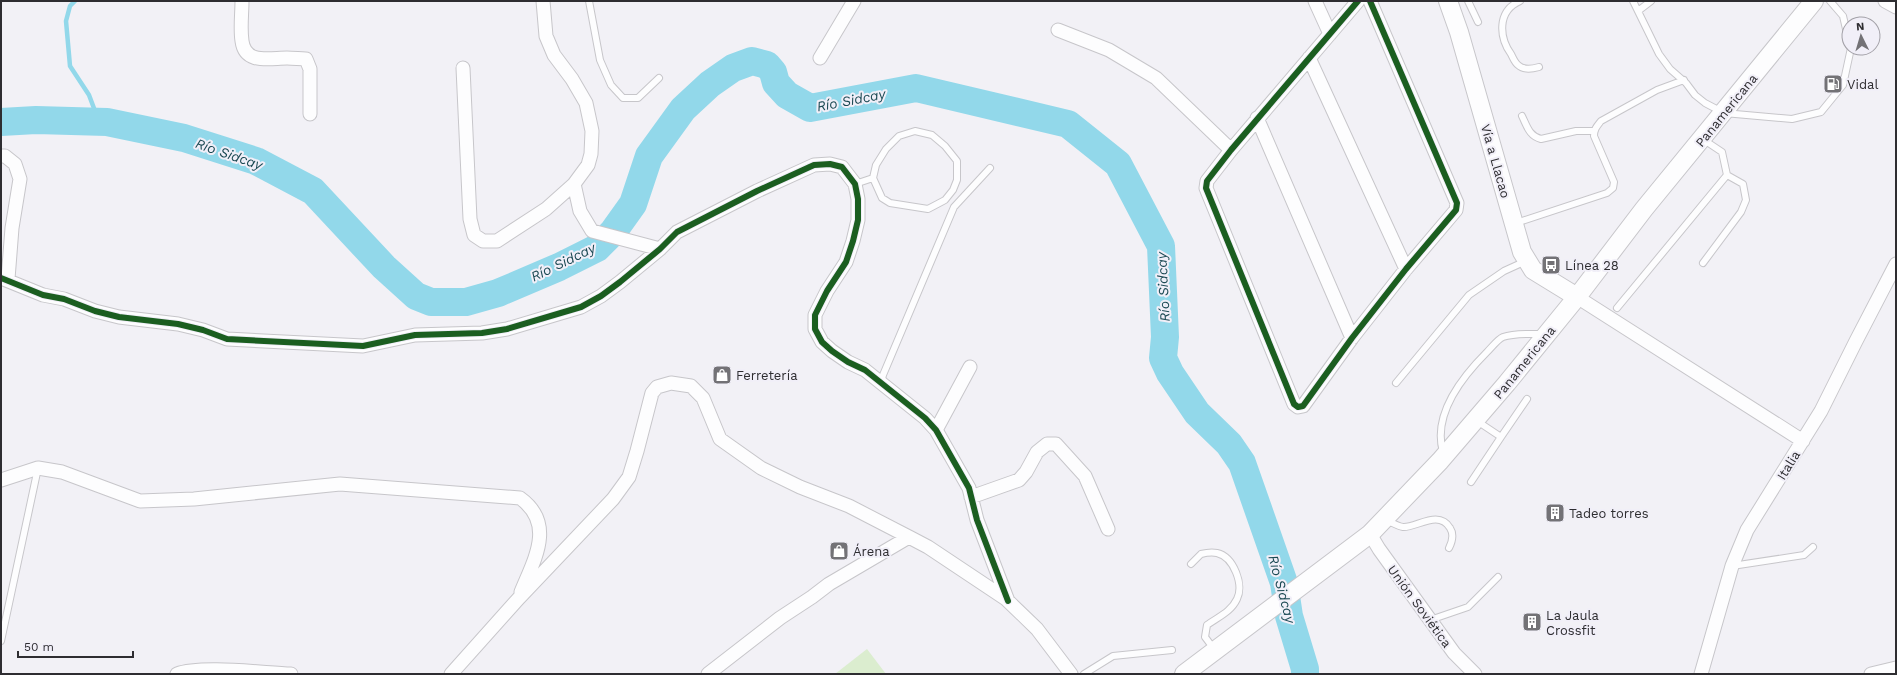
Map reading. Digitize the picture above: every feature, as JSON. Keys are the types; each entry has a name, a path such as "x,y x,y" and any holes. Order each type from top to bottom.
{"main road":[{"name":"Vía a Llacao","path":"1448,1 1459,32 1526,261 1533,270 1577,297"},
{"name":"Panamericana","path":"1184,674 1370,534 1445,456 1547,334 1644,209 1703,139 1814,1"}],"street":[{"path":"242,1 242,40 245,50 249,55 258,59 306,59 310,69 310,114"},
{"path":"463,68 470,219 474,235 483,241 497,241 546,209 574,184 588,165 591,154 592,131 586,103 572,79 554,55 546,36 543,1"},
{"path":"820,58 854,1"},
{"path":"1315,1 1330,34"},
{"path":"1358,1 1257,118 1210,176 1206,188 1294,404 1298,407 1303,406 1352,338 1406,269 1456,210 1457,203 1370,1"},
{"path":"1885,1 1896,7"},
{"path":"1058,30 1109,50 1156,78 1231,150"},
{"path":"1309,58 1406,269"},
{"path":"1257,118 1352,338"},
{"path":"1,156 5,156 14,164 20,179 4,278 30,290 64,299 95,311 119,317 178,324 203,330 227,339 363,346 415,335 482,333 507,329 580,307 601,296 660,249 677,232 757,191 814,165 830,164 842,167 855,184 858,199 858,220 853,242 846,262 827,291 815,315 815,329 822,342 832,351 848,362 865,370 925,418 936,430 969,488 985,543 1008,601"},
{"path":"574,184 580,211 592,231 660,249"},
{"name":"Italia","path":"1701,674 1732,566 1747,530 1822,411 1856,340 1896,264"},
{"path":"1577,297 1803,442"},
{"path":"936,430 970,366"},
{"path":"451,674 519,598 613,499 629,477 638,451 652,393 657,387 671,384 691,386 697,391 711,414 720,439 761,468 800,488 849,506 928,547 1008,601 1037,629 1071,674"},
{"path":"971,497 1019,480 1026,472 1037,452 1047,444 1056,444 1085,476 1108,529"},
{"path":"1,480 38,468 62,472 140,501 194,499 340,484 520,498 530,505 537,517 540,543 519,598"},
{"name":"Unión Soviética","path":"1370,534 1454,653 1475,674"},
{"path":"708,674 780,618 829,584 909,537"},
{"path":"1871,674 1896,668"},
{"path":"177,674 183,672 214,670 291,674"}],"lane":[{"path":"589,1 600,60 611,85 623,98 638,98 659,78"},
{"path":"1468,1 1478,22"},
{"path":"1520,1 1506,10 1502,21 1503,36 1509,51 1518,66 1530,69 1539,67"},
{"path":"1633,1 1659,54 1670,69 1684,80 1695,95 1705,103 1724,113 1792,119 1821,112 1843,85 1849,56"},
{"path":"1638,11 1651,1"},
{"path":"1830,1 1843,16"},
{"path":"1514,224 1607,193 1613,188 1614,182 1594,136 1594,131 1601,121 1657,90 1684,80"},
{"path":"1522,116 1531,135 1536,138 1576,131 1594,131"},
{"path":"915,131 932,135 945,146 957,162 957,180 953,190 945,200 928,209 890,204 882,198 873,178 876,165 886,149 899,136 915,131"},
{"path":"1703,139 1722,152 1727,176"},
{"path":"881,384 883,375 954,207 990,168"},
{"path":"1703,263 1741,212 1746,200 1743,184 1727,176"},
{"path":"1617,308 1727,176"},
{"path":"855,184 873,178"},
{"path":"1396,383 1470,295 1504,271 1526,261"},
{"path":"1445,456 1442,450 1444,414 1458,387 1477,362 1502,337 1523,334 1547,334"},
{"path":"1471,482 1527,399"},
{"path":"1476,420 1501,437"},
{"path":"1,641 38,468"},
{"path":"1384,519 1404,527 1411,526 1422,521 1433,520 1443,522 1449,526 1453,533 1452,543 1449,548"},
{"path":"1732,566 1804,555 1812,548"},
{"path":"1191,564 1201,554 1217,553 1226,559 1234,568 1240,589 1237,600 1225,614 1207,625 1205,637 1215,650"},
{"path":"1430,620 1468,607 1498,577"},
{"path":"1084,674 1113,656 1172,650"}],"green space":[{"path":"867,649 886,674 835,674"}],"waterway":[{"path":"75,1 70,6 66,21 70,66 89,95 95,111 107,122"},
{"name":"Río Sidcay","path":"1,122 36,120 107,122 184,138 256,161 313,191 384,267 416,296 431,302 466,302 498,293 559,267 597,248 613,232 633,204 649,156 683,109 710,84 733,68 752,61 767,65 773,72 776,83 787,95 810,108 916,88 1068,124 1118,164 1161,246 1165,337 1163,358 1170,373 1197,413 1229,444 1242,463 1284,583 1289,616 1305,669 1305,674"}],"cycle path":[{"path":"1358,1 1231,150 1207,181 1206,188 1294,404 1298,407 1303,406 1352,338 1406,269 1456,210 1457,203 1370,1"},
{"path":"1,278 43,295 64,299 95,311 119,317 178,324 203,330 227,339 363,346 415,335 482,333 507,329 581,307 601,296 620,282 660,249 677,232 757,191 814,165 830,164 842,167 855,184 858,199 858,220 846,262 827,291 815,315 815,329 822,342 832,351 848,362 865,370 925,418 936,430 969,488 977,520 1008,601"}],"place":[{"name":"Vidal","path":"1833,84"},
{"name":"Línea 28","path":"1551,265"},
{"name":"Ferretería","path":"722,375"},
{"name":"Tadeo torres","path":"1555,513"},
{"name":"Árena","path":"839,551"},
{"name":"La Jaula Crossfit","path":"1532,622"}]}
